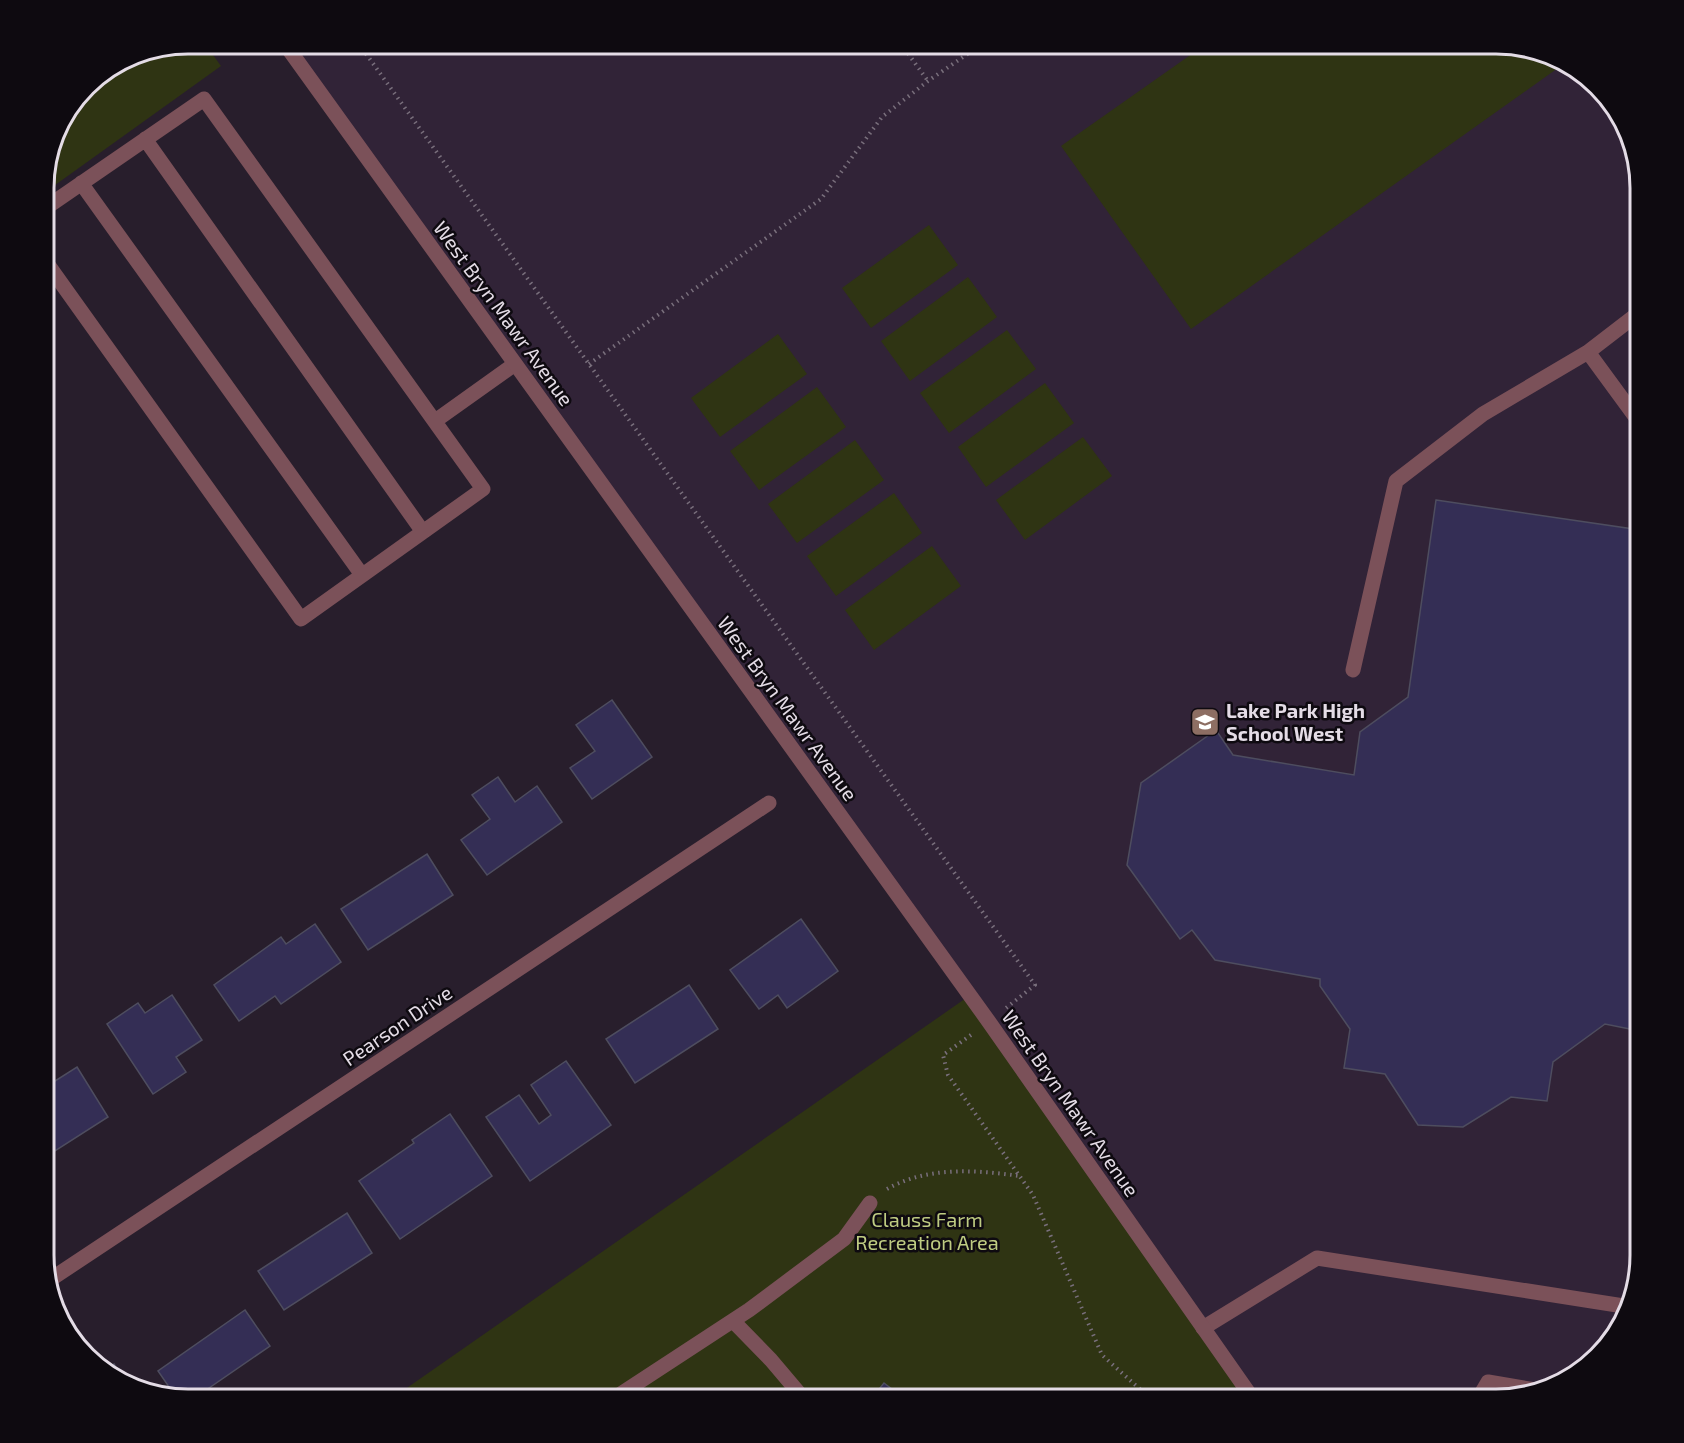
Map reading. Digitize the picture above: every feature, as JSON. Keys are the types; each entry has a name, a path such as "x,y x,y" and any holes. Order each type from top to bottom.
{"street":[{"name":"West Bryn Mawr Avenue","path":"292,54 989,1022 1245,1389"},
{"path":"54,202 204,99 483,489 301,619 54,273"},
{"path":"145,140 423,532"},
{"path":"81,183 362,575"},
{"path":"1353,670 1396,480 1483,414 1588,352 1630,320"},
{"path":"1588,352 1630,408"},
{"path":"435,422 515,364"},
{"name":"Pearson Drive","path":"56,1276 770,803"},
{"path":"630,1389 733,1321 844,1239 870,1203"},
{"path":"1203,1328 1317,1258 1620,1305"},
{"path":"733,1321 771,1360 795,1389"},
{"path":"1484,1389 1488,1382 1518,1387"}],"path":[{"path":"366,54 1035,985"},
{"path":"908,54 928,81"},
{"path":"589,364 821,199 882,117 967,54"},
{"path":"943,1055 948,1075 1033,1195 1102,1355 1139,1389"},
{"path":"870,1203 885,1190 903,1180 945,1171 992,1172 1021,1177"}],"shaded area":[{"name":"Lake Park High School West","path":"291,54 1496,54 1523,57 1556,68 1585,87 1597,99 1616,128 1623,145 1629,170 1630,188 1630,1256 1629,1273 1623,1298 1612,1322 1597,1344 1585,1356 1556,1375 1531,1384 1496,1389 1246,1389"}],"green space":[{"path":"179,54 212,54 221,66 54,186 55,170 64,136 76,113 99,87 113,76 136,64"},
{"path":"1192,54 1496,54 1523,57 1557,69 1191,329 1061,146"},
{"path":"929,225 958,265 871,328 842,288"},
{"path":"968,277 997,317 910,381 881,341"},
{"path":"1007,330 1036,369 949,433 920,393"},
{"path":"778,334 807,374 720,437 691,398"},
{"path":"1045,383 1074,423 986,487 958,447"},
{"path":"817,387 846,427 759,490 730,451"},
{"path":"1083,437 1112,476 1025,540 996,500"},
{"path":"855,440 884,480 797,543 768,504"},
{"path":"894,493 922,533 836,596 807,556"},
{"path":"932,546 961,586 874,650 845,610"},
{"name":"Clauss Farm Recreation Area","path":"969,996 1246,1389 405,1389"}],"building":[{"path":"1436,500 1630,529 1630,1029 1605,1024 1553,1062 1547,1101 1511,1097 1463,1127 1418,1125 1385,1074 1344,1068 1350,1029 1320,986 1320,979 1215,960 1192,930 1180,939 1127,865 1141,783 1216,730 1233,755 1354,775 1360,732 1408,697"},
{"path":"612,700 652,757 592,799 570,768 595,751 576,725"},
{"path":"498,777 515,802 537,786 562,822 487,875 461,840 490,819 472,795"},
{"path":"427,854 453,895 368,950 341,909"},
{"path":"801,919 838,971 787,1008 778,995 759,1009 730,970"},
{"path":"315,924 341,962 281,1004 275,996 239,1021 214,985 281,937 286,944"},
{"path":"689,985 718,1029 635,1083 606,1039"},
{"path":"172,995 202,1040 176,1057 186,1072 153,1094 107,1024 138,1003 145,1013"},
{"path":"566,1061 611,1125 530,1181 486,1117 519,1095 539,1124 551,1115 531,1085"},
{"path":"77,1067 108,1117 54,1152 54,1082"},
{"path":"450,1114 492,1176 400,1239 359,1181 414,1143 412,1140"},
{"path":"347,1213 372,1253 284,1310 258,1271"},
{"path":"245,1310 270,1346 208,1389 170,1388 158,1371"},
{"path":"884,1383 892,1389 879,1389"}],"place":[{"name":"Lake Park High School West","path":"1205,722"}]}
